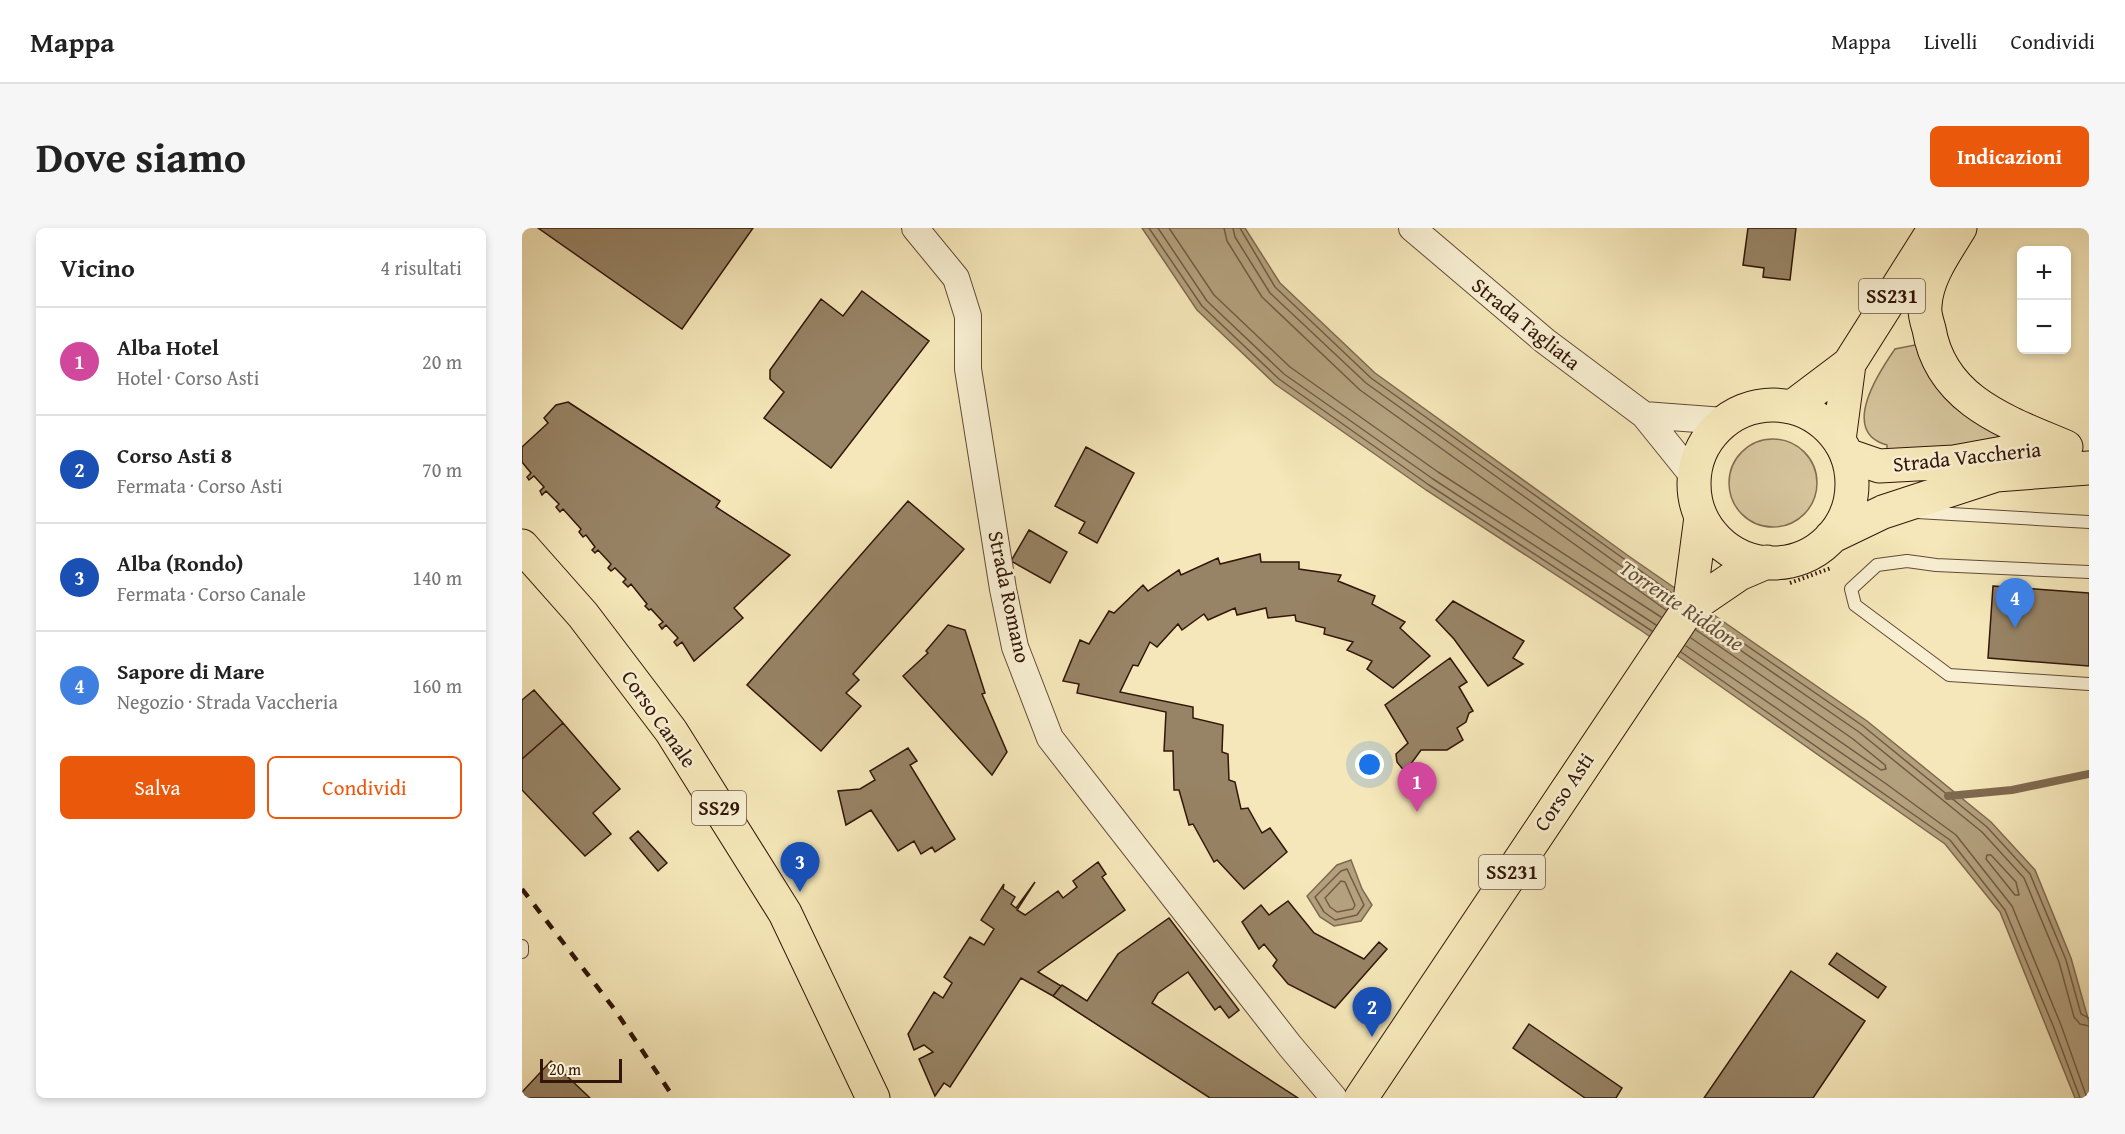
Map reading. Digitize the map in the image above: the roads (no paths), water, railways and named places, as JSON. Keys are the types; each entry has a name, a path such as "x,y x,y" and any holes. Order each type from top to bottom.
{"main road":[{"name":"SS231","path":"1792,407 1849,364 1935,228"},
{"path":"1960,228 1934,272 1925,306 1935,357 1956,386 1994,416 2081,455"},
{"name":"SS231","path":"1843,447 1849,364"},
{"name":"SS231","path":"1768,405 1792,407 1810,414 1826,425 1843,447 1852,476 1851,498 1844,518 1831,537 1813,552 1791,560 1767,562 1747,558 1728,549 1713,535 1701,518 1695,498 1694,477 1699,456 1709,437 1724,421 1745,410 1768,405"},
{"name":"Strada Vaccheria","path":"1843,447 1879,465 1954,462 2008,452 2081,455"},
{"name":"Strada Vaccheria","path":"1831,537 1949,488 2081,455"},
{"name":"SS231","path":"1694,600 1701,518"},
{"name":"Corso Canale","path":"522,546 583,615 677,740 785,914 873,1098"},
{"name":"SS231","path":"1694,600 1739,574 1767,562"},
{"name":"Corso Asti","path":"1361,1098 1694,600"}],"street":[{"name":"Strada Romano","path":"915,228 956,278 968,316 968,369 1003,589 1015,647 1050,738 1290,1046 1334,1098"},
{"name":"Strada Tagliata","path":"1412,228 1545,341 1644,415 1694,477"},
{"path":"1644,415 1724,421"}],"lane":[{"path":"1889,511 2089,522"},
{"path":"2089,572 1936,565 1907,561 1876,565 1851,590 1855,605 1949,675 2089,684"},
{"path":"522,946 522,952"}],"water":[{"name":"Torrente Riddone","path":"1142,228 1245,228 1280,283 1375,373 1630,557 1867,721 1991,822 2035,870 2071,958 2089,1022 2089,1098 2075,1098 2000,912 1945,844 1639,629 1426,490 1275,384 1197,310"},
{"path":"1351,860 1362,889 1372,905 1361,921 1334,926 1320,917 1307,896 1337,865"}],"waterway":[{"path":"1948,796 2012,790 2089,774"}],"railway":[{"path":"522,889 615,1010 674,1098"}],"place":[{"name":"Sapore di Mare","path":"2015,628"},
{"name":"Alba Hotel","path":"1417,812"},
{"name":"Alba (Rondo)","path":"800,892"},
{"name":"Corso Asti 8","path":"1372,1037"}]}
